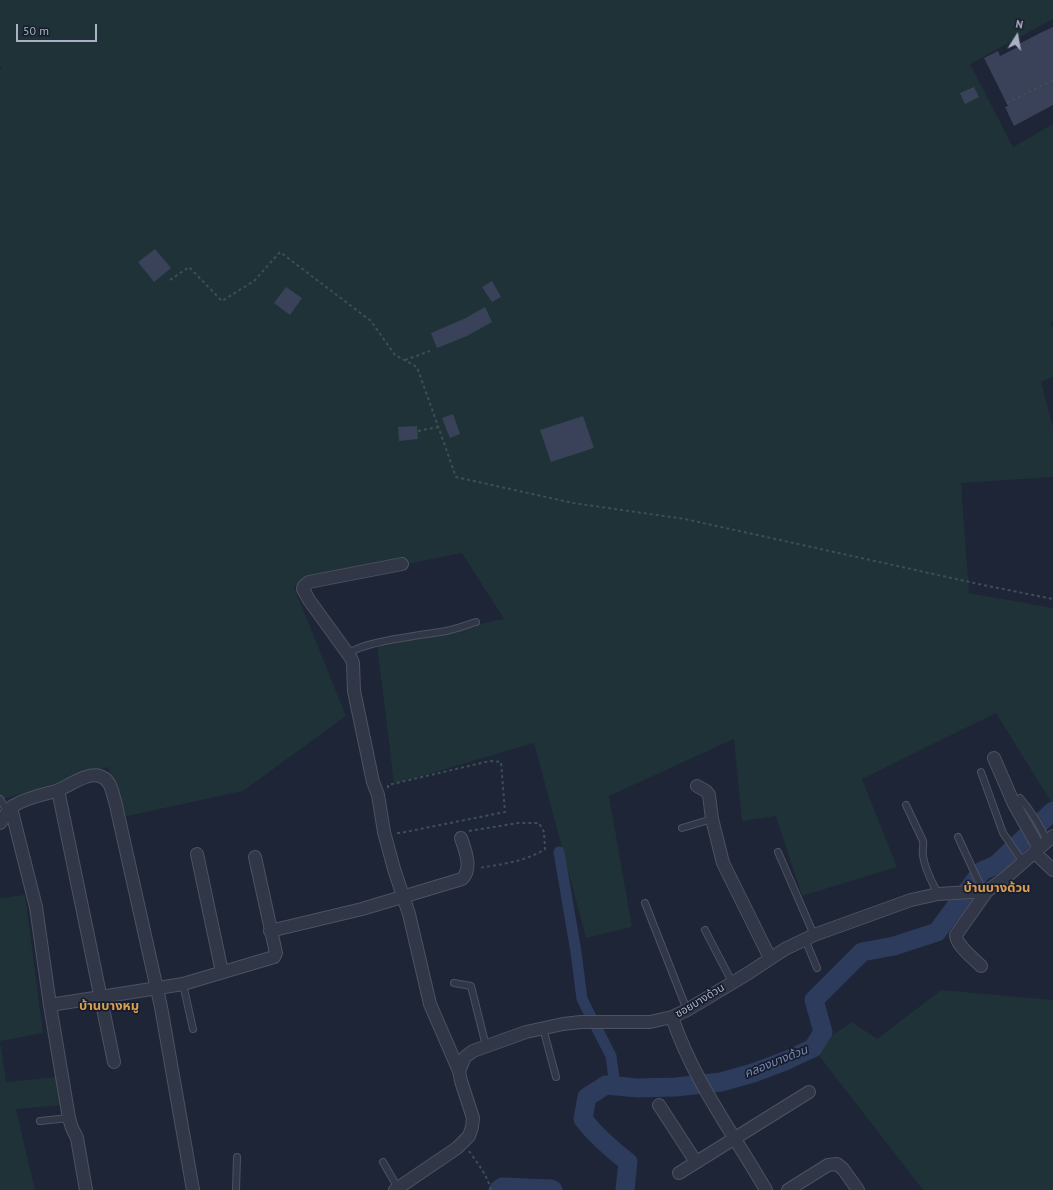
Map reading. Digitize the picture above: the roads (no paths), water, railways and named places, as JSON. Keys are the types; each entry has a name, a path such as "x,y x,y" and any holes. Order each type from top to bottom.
{"street":[{"path":"396,1189 437,1163 463,1142 469,1136 473,1118 460,1081 459,1072 430,1004 409,914 384,832 378,795 373,782 354,691 353,663 303,589 309,582 402,564"},
{"path":"994,758 1026,828 1044,841 1053,870"},
{"path":"0,823 9,809 27,799 58,790 74,781 94,776 102,777 109,783 115,801 159,988 193,1190"},
{"path":"697,786 706,791 709,795 712,819 723,863 770,958"},
{"path":"58,790 114,1062"},
{"path":"9,809 36,907 50,1005 69,1118 77,1138 86,1190"},
{"path":"270,932 362,909 462,879 466,876 468,870 468,861 461,838"},
{"path":"981,966 959,944 956,935 982,889 1004,879 1020,858 1044,841"},
{"path":"197,854 222,972"},
{"path":"50,1005 179,984 274,957 276,953 270,932 255,857"},
{"name":"ซอยบางด้วน","path":"459,1072 465,1057 473,1051 543,1028 581,1022 650,1022 672,1017 687,1010 785,948 810,937 911,900 982,889"},
{"path":"672,1017 683,1046 698,1078 766,1190"},
{"path":"679,1173 809,1092"},
{"path":"659,1105 696,1162"},
{"path":"788,1190 828,1165 837,1164 843,1169 858,1190"}],"lane":[{"path":"348,654 357,648 372,644 449,630 476,622"},
{"path":"981,772 1003,833 1020,858"},
{"path":"1020,798 1030,809 1044,841"},
{"path":"0,799 9,809"},
{"path":"906,805 923,841 924,847 922,853 924,866 942,894"},
{"path":"682,828 712,819"},
{"path":"958,837 982,889"},
{"path":"778,852 810,937 817,968"},
{"path":"645,903 687,1010"},
{"path":"705,930 732,982"},
{"path":"454,983 471,986 486,1046"},
{"path":"179,984 193,1029"},
{"path":"543,1028 556,1077"},
{"path":"40,1122 69,1118"},
{"path":"236,1190 237,1157"},
{"path":"383,1162 396,1189"}],"waterway":[{"name":"คลองบางด้วน","path":"625,1190 628,1162 604,1142 583,1119 587,1097 606,1085 638,1088 676,1087 721,1082 753,1073 785,1061 813,1048 823,1032 814,1000 862,952 894,946 937,932 982,871 996,865 1053,811"},
{"path":"559,852 576,952 582,999 611,1056 615,1086"},
{"name":"คลองบางด้วน","path":"498,1190 502,1187 553,1190"}],"district":[{"name":"บ้านบางด้วน","path":"997,888"},
{"name":"บ้านบางหมู","path":"109,1006"}]}
